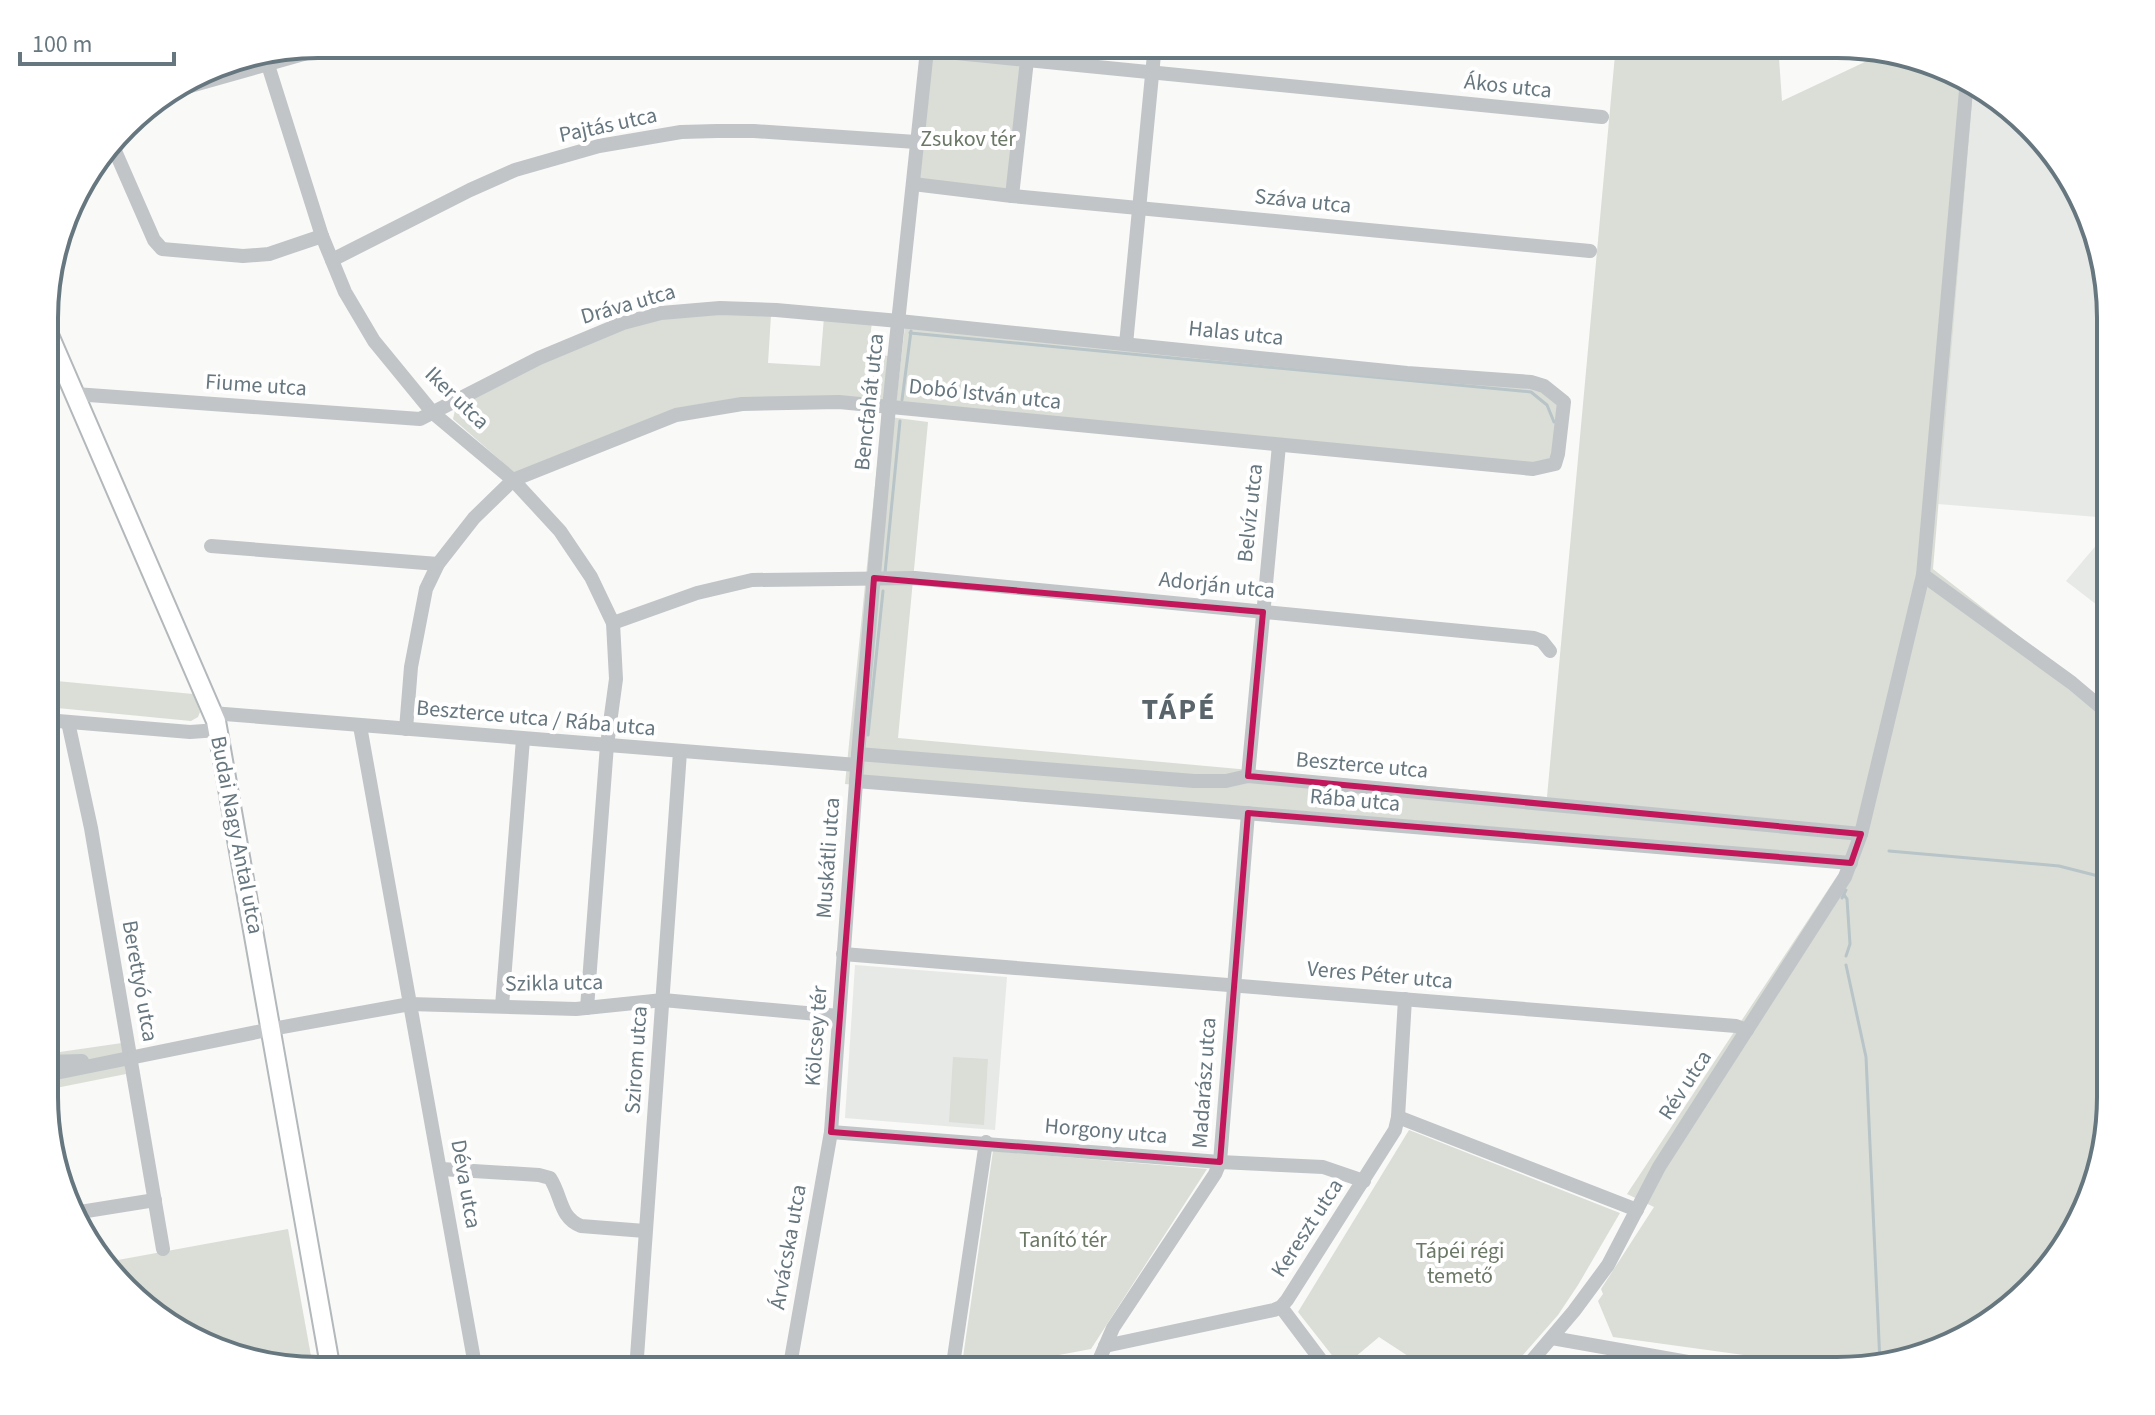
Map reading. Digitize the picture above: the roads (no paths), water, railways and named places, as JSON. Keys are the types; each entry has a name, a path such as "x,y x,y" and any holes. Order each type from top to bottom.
{"main road":[{"name":"Budai Nagy Antal utca","path":"58,355 215,722 329,1357"}],"street":[{"path":"1126,344 1153,58"},
{"name":"Bencfahát utca","path":"857,760 925,59"},
{"path":"913,184 1012,196 1027,60"},
{"name":"Ákos utca","path":"1027,60 1602,117"},
{"path":"231,73 280,61"},
{"name":"Iker utca","path":"268,65 322,236 345,292 374,341 433,413 513,480 542,510 575,551 613,623 616,679 607,745 587,1008"},
{"name":"Rév utca","path":"1536,1356 1608,1265 1659,1167 1845,877 1861,834 1923,575 1966,93"},
{"name":"Pajtás utca","path":"332,260 515,170 599,146 681,132 717,131 916,142"},
{"path":"117,155 154,240 162,249 243,256 269,254 322,236"},
{"name":"Száva utca","path":"1012,196 1590,251"},
{"name":"Dráva utca","path":"433,413 568,345 623,323 661,313 697,308 734,308 899,321"},
{"name":"Halas utca","path":"899,321 1407,373 1531,382 1544,386 1564,402 1555,464"},
{"name":"Fiume utca","path":"75,394 420,419 433,413"},
{"name":"Dobó István utca","path":"406,729 419,620 426,589 438,564 474,518 513,480 676,415 742,404 839,402 1533,469 1555,464"},
{"name":"Belvíz utca","path":"1248,776 1279,445"},
{"path":"211,546 438,564"},
{"path":"1923,575 2096,703"},
{"name":"Adorján utca","path":"613,623 697,593 752,580 915,578 1534,638 1542,641 1550,651"},
{"path":"58,721 190,732 215,722"},
{"name":"Berettyó utca","path":"68,722 91,828 163,1249"},
{"name":"Beszterce utca / Rába utca","path":"215,722 360,726 680,752 857,760"},
{"name":"Déva utca","path":"360,726 474,1357"},
{"path":"502,1006 523,739"},
{"name":"Szirom utca","path":"637,1357 680,752"},
{"name":"Beszterce utca","path":"857,760 1194,781 1226,781 1248,776 1861,834"},
{"name":"Muskátli utca","path":"843,954 857,760"},
{"name":"Rába utca","path":"856,781 1851,863"},
{"name":"Madarász utca","path":"1102,1356 1113,1328 1220,1162 1248,813"},
{"name":"Veres Péter utca","path":"843,954 1736,1026 1747,1030"},
{"name":"Kölcsey tér","path":"831,1132 843,954"},
{"name":"Kereszt utca","path":"1105,1346 1281,1307 1395,1130 1405,999"},
{"name":"Szikla utca","path":"98,1064 410,1004 545,1009 663,1000 839,1016"},
{"path":"58,1061 81,1060 98,1064"},
{"path":"58,1072 98,1064"},
{"path":"1398,1117 1637,1210"},
{"path":"831,1132 986,1142 954,1357"},
{"name":"Árvácska utca","path":"792,1357 831,1132"},
{"name":"Horgony utca","path":"986,1142 1220,1162 1323,1167 1364,1181"},
{"path":"441,1169 550,1178 564,1216 571,1222 581,1226 645,1231"},
{"path":"85,1211 155,1200"},
{"path":"1281,1307 1318,1356"},
{"path":"1552,1338 1655,1356"}],"waterway":[{"path":"902,400 911,331"},
{"path":"910,333 1531,392 1547,405 1554,422"},
{"path":"885,573 900,421"},
{"path":"868,735 883,591"},
{"path":"1889,851 2059,866 2096,875"},
{"path":"1842,898 1846,890"},
{"path":"1844,895 1847,899 1850,944 1846,956"},
{"path":"1846,965 1866,1057 1880,1353"}],"district":[{"name":"TÁPÉ","path":"1179,709"}],"park label":[{"name":"Zsukov tér","path":"968,139"},
{"name":"Tanító tér","path":"1063,1240"},
{"name":"Tápéi régi temető","path":"1460,1264"}]}
